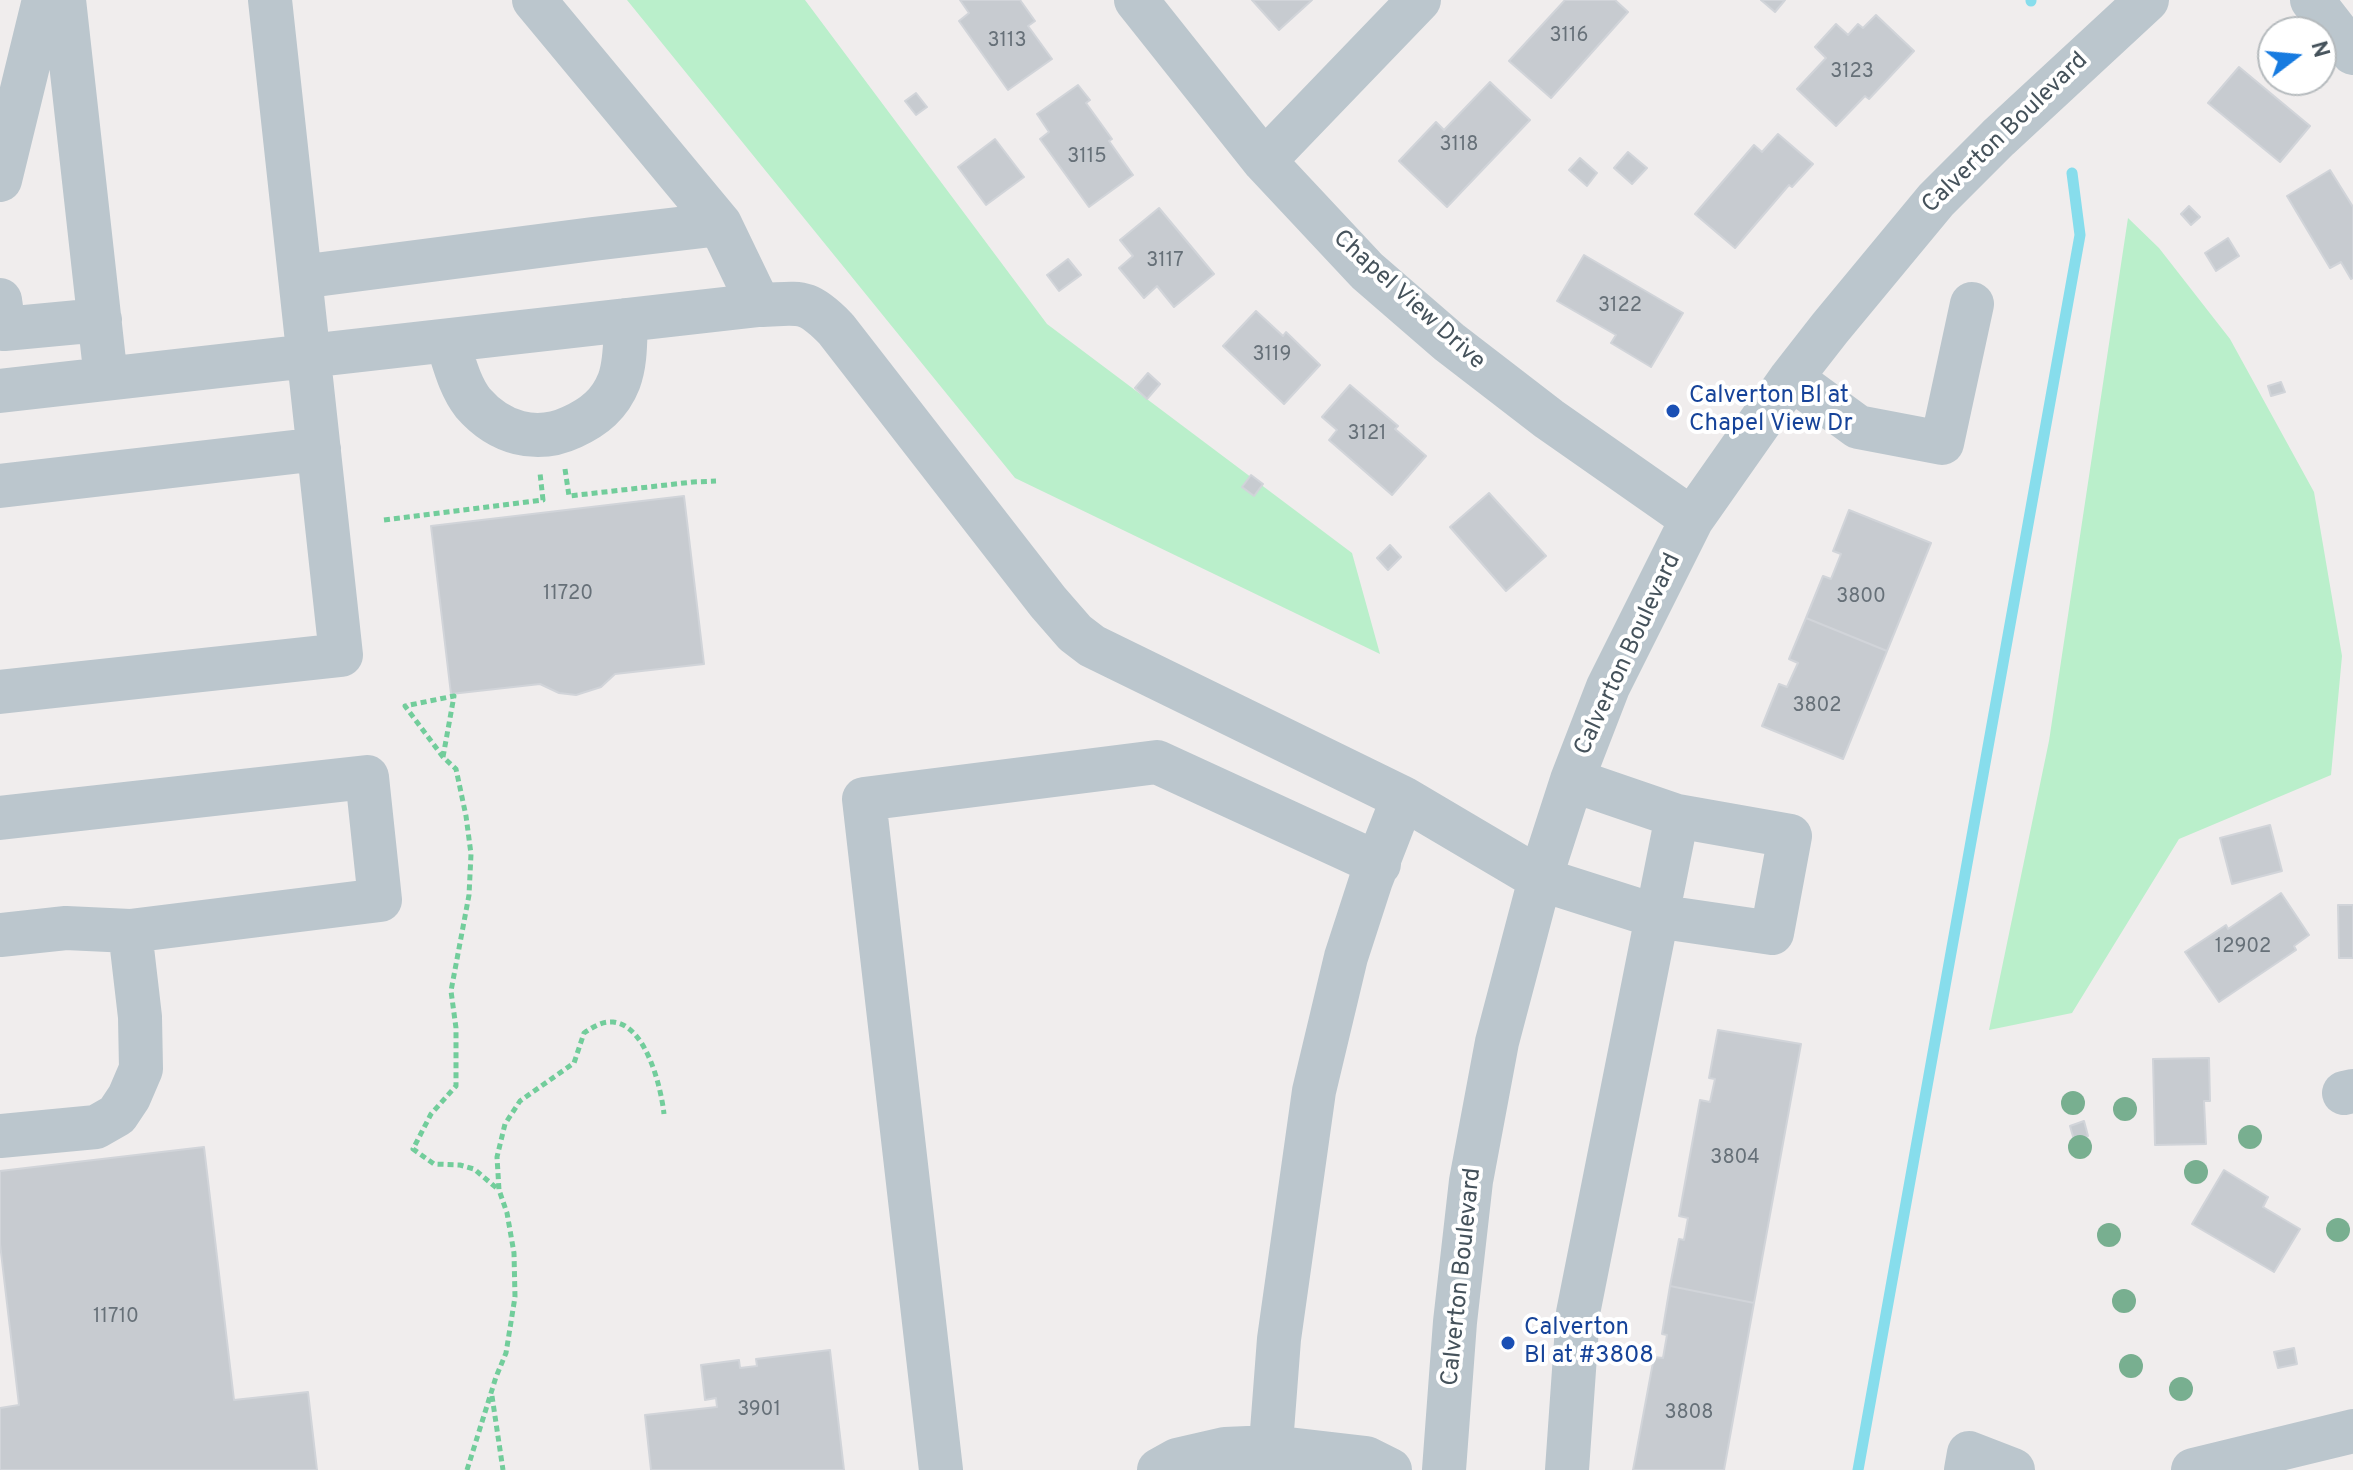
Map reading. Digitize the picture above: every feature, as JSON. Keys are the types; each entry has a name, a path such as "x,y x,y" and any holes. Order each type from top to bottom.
{"street":[{"path":"0,180 44,0"},
{"path":"64,0 106,379"},
{"path":"0,692 341,655 270,0"},
{"path":"534,0 720,224 759,305"},
{"name":"Chapel View Drive","path":"1136,0 1264,161 1367,271 1449,342 1549,419 1692,519"},
{"path":"1264,161 1419,0"},
{"name":"Calverton Boulevard","path":"1444,1470 1455,1322 1471,1181 1497,1042 1540,879 1572,780 1608,687 1692,519 1791,378 1874,272 1936,200 1998,138 2147,0"},
{"path":"2312,0 2353,53"},
{"path":"300,277 720,224"},
{"path":"0,300 4,329 100,320"},
{"path":"0,391 759,305 807,304 836,329 1048,602 1075,633 1092,646 1403,798 1540,879 1656,916 1772,933 1790,836 1677,816 1572,780"},
{"path":"1791,378 1858,427 1942,443 1972,304"},
{"path":"447,341 459,378 472,402 507,430 546,436 588,419 608,403 619,380 626,320"},
{"path":"0,486 319,449"},
{"path":"941,1470 864,799 1157,762 1379,864"},
{"path":"0,818 367,777 380,900 130,931 66,928 0,935"},
{"path":"1270,1459 1279,1339 1314,1091 1346,957 1371,880 1403,798"},
{"path":"1567,1470 1578,1313 1677,816"},
{"path":"0,1136 96,1127 117,1115 129,1097 141,1069 140,1017 130,931"},
{"path":"2193,1470 2353,1431"},
{"path":"1159,1470 1177,1460 1225,1449 1270,1459 1366,1458 1390,1470"},
{"path":"1966,1470 1969,1453 2013,1470"}],"path":[{"path":"384,520 543,500 539,464"},
{"path":"564,465 569,496 716,481"},
{"path":"443,757 454,696 405,706 424,734 443,757 456,769 471,854 469,895 451,991 456,1028 456,1086 431,1114 413,1149 434,1164 474,1169 499,1190"},
{"path":"467,1470 506,1353 515,1297 514,1253 507,1213 499,1190 497,1157 505,1124 520,1101 574,1063 584,1033 598,1024 613,1022 627,1027 638,1036 662,1091 664,1114"},
{"path":"491,1393 503,1470"}],"green space":[{"path":"627,0 805,0 1047,324 1352,553 1380,654 1015,478"},
{"path":"2128,218 2159,248 2230,339 2314,492 2342,656 2331,775 2179,839 2072,1013 1989,1030 2049,741"}],"building":[{"path":"960,0 1020,0 1035,21 1028,26 1052,59 1008,90 959,21 969,13"},
{"path":"1252,0 1312,0 1279,30"},
{"path":"1565,0 1615,0 1628,12 1551,98 1509,61"},
{"path":"1761,0 1785,0 1775,12"},
{"path":"1876,15 1914,51 1869,99 1865,96 1836,126 1797,89 1826,58 1815,47 1836,24 1848,35 1858,24 1863,28"},
{"path":"2239,67 2257,82 2257,96 2274,96 2310,126 2280,162 2208,103"},
{"path":"1490,82 1530,120 1447,207 1399,161 1436,122 1444,130"},
{"path":"1078,85 1090,100 1086,103 1112,139 1109,141 1133,175 1089,207 1040,139 1049,132 1037,114"},
{"path":"916,93 927,107 916,115 905,101"},
{"path":"1778,134 1813,164 1792,187 1789,185 1735,248 1695,214 1754,145 1762,152"},
{"path":"995,139 1024,177 986,205 958,167"},
{"path":"1628,152 1647,168 1632,184 1614,168"},
{"path":"1580,158 1597,173 1587,186 1569,170"},
{"path":"2330,170 2353,207 2351,279 2341,262 2330,268 2287,196"},
{"path":"2189,206 2200,217 2191,225 2181,214"},
{"path":"1159,208 1214,274 1174,307 1157,286 1144,298 1119,268 1133,256 1120,240"},
{"path":"2228,238 2239,256 2216,271 2205,253"},
{"path":"1584,255 1683,313 1651,367 1611,343 1616,335 1557,301"},
{"path":"1068,259 1081,275 1059,291 1047,275"},
{"path":"1256,311 1283,336 1286,332 1320,365 1284,404 1223,346"},
{"path":"1148,373 1160,384 1147,399 1135,388"},
{"path":"2281,382 2285,392 2271,396 2268,386"},
{"path":"1350,385 1398,426 1395,429 1426,456 1392,495 1329,440 1337,430 1322,417"},
{"path":"1251,475 1263,484 1254,496 1242,487"},
{"path":"1489,493 1546,556 1506,591 1450,527"},
{"path":"684,496 704,664 615,674 601,687 576,695 559,693 540,684 451,694 431,526"},
{"path":"1849,510 1931,543 1887,651 1806,618 1823,576 1831,579 1841,554 1833,551"},
{"path":"1390,545 1401,557 1388,570 1377,558"},
{"path":"1806,618 1887,651 1843,759 1762,726 1779,684 1787,687 1798,663 1789,659"},
{"path":"2270,825 2282,871 2232,884 2220,838"},
{"path":"2281,893 2309,935 2294,946 2296,950 2219,1002 2185,952 2226,925 2228,929"},
{"path":"2338,905 2353,905 2353,958 2339,958"},
{"path":"1718,1030 1801,1044 1754,1303 1670,1286 1679,1239 1684,1240 1688,1218 1679,1216 1700,1100 1710,1102 1715,1079 1709,1078"},
{"path":"2209,1058 2210,1101 2204,1101 2206,1144 2155,1145 2153,1059"},
{"path":"2084,1121 2088,1136 2074,1140 2070,1126"},
{"path":"204,1147 234,1400 308,1392 317,1470 0,1470 0,1408 19,1405 0,1244 0,1171"},
{"path":"2224,1170 2268,1197 2263,1207 2300,1229 2274,1272 2192,1224"},
{"path":"1670,1286 1754,1303 1724,1470 1633,1470 1654,1357 1663,1358 1667,1335 1662,1334"},
{"path":"2294,1348 2297,1364 2278,1368 2274,1352"},
{"path":"830,1350 844,1470 651,1470 645,1415 717,1407 716,1398 705,1400 701,1365 739,1360 740,1368 757,1366 756,1359"}],"waterway":[{"path":"1858,1470 2080,235 2072,173"}],"place":[{"name":"Calverton Bl at Chapel View Dr","path":"1673,411"},
{"name":"Calverton Bl at #3808","path":"1508,1343"}]}
